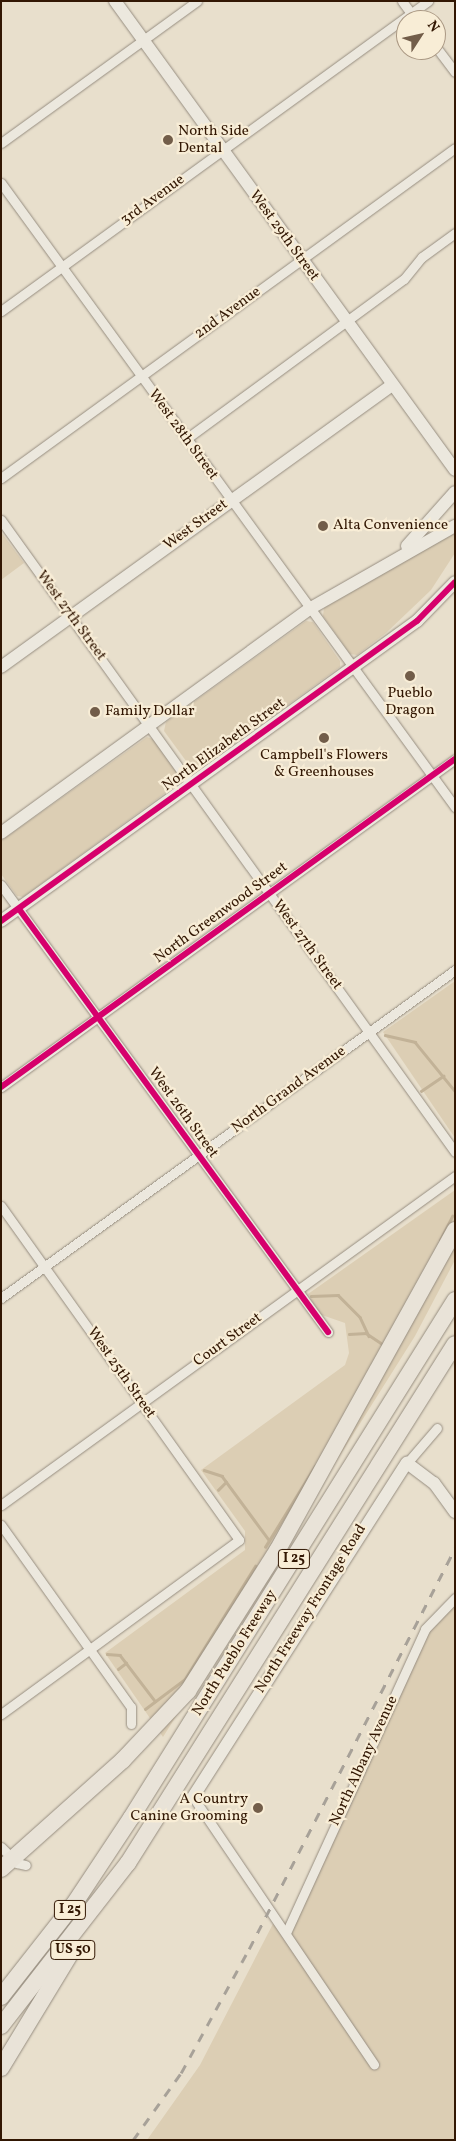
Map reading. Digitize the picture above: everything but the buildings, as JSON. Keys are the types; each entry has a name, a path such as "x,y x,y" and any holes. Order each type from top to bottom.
{"highway":[{"path":"10,1860 123,1760 188,1691 277,1551 455,1230"},
{"name":"North Pueblo Freeway","path":"1,1997 74,1904 132,1818 455,1300"},
{"name":"North Pueblo Freeway","path":"1,2026 99,1905 454,1345"},
{"name":"US 50","path":"1,2068 99,1905"}],"street":[{"name":"West 29th Street","path":"115,1 221,150 453,466"},
{"path":"1,143 197,1"},
{"name":"3rd Avenue","path":"1,311 221,150 396,29"},
{"path":"446,60 455,72"},
{"name":"2nd Avenue","path":"1,478 455,148"},
{"name":"West 28th Street","path":"1,183 186,440 311,608 455,807"},
{"path":"186,440 404,279 422,257 455,233"},
{"name":"West Street","path":"1,667 392,384"},
{"path":"453,466 455,485"},
{"path":"399,554 455,492"},
{"name":"West 27th Street","path":"1,520 151,725 455,1152"},
{"path":"1,834 311,608 399,554 455,526"},
{"name":"North Elizabeth Street","path":"1,921 422,616 455,582"},
{"path":"422,616 455,595"},
{"name":"North Greenwood Street","path":"1,1087 455,759"},
{"name":"West 26th Street","path":"1,885 328,1332"},
{"name":"North Grand Avenue","path":"1,1298 455,970"},
{"name":"Court Street","path":"1,1505 455,1176"},
{"name":"West 25th Street","path":"1,1206 143,1402 239,1540 90,1648"},
{"name":"North Freeway Frontage Road","path":"193,1797 406,1463 437,1428"},
{"path":"406,1463 434,1483 455,1512"},
{"path":"1,1526 131,1707 131,1724"},
{"name":"North Albany Avenue","path":"286,1933 425,1629 455,1598"},
{"path":"1,1714 90,1648"},
{"path":"193,1797 374,2064"}],"shaded area":[{"path":"1,532 24,563 1,580"},
{"path":"455,532 455,553 431,590 386,633 357,655 350,654 323,616 324,608"},
{"path":"306,621 313,622 340,661 340,667 197,771 192,769 164,731 166,722"},
{"path":"147,737 153,739 180,777 179,783 23,897 17,896 1,874 1,841"},
{"path":"455,981 455,1138 383,1032"},
{"path":"455,1190 455,1260 415,1336 163,1737 105,1653 245,1550 245,1531 201,1470 345,1365 349,1353 345,1323 319,1314 308,1294"},
{"path":"455,1598 455,2140 147,2140 200,2065 276,1918 286,1933 425,1629"}],"waterway":[{"path":"385,1035 415,1042 455,1091"},
{"path":"421,1091 443,1076"},
{"path":"440,1240 452,1216"},
{"path":"311,1296 338,1295 360,1317 369,1336"},
{"path":"349,1334 366,1333 384,1345"},
{"path":"265,1547 315,1466"},
{"path":"204,1470 222,1476 269,1540"},
{"path":"218,1490 226,1482"},
{"path":"145,1709 185,1679 255,1566"},
{"path":"107,1654 120,1655 155,1701"},
{"path":"118,1669 126,1663"}],"railway":[{"path":"133,2140 181,2073 249,1949 455,1548"}],"cycle path":[{"path":"1,921 417,621 455,582"},
{"path":"1,1087 455,759"},
{"path":"19,909 328,1332"}],"place":[{"name":"North Side Dental","path":"168,140"},
{"name":"Alta Convenience","path":"323,526"},
{"name":"Pueblo Dragon","path":"410,676"},
{"name":"Family Dollar","path":"95,712"},
{"name":"Campbell's Flowers & Greenhouses","path":"324,738"},
{"name":"A Country Canine Grooming","path":"258,1808"}]}
